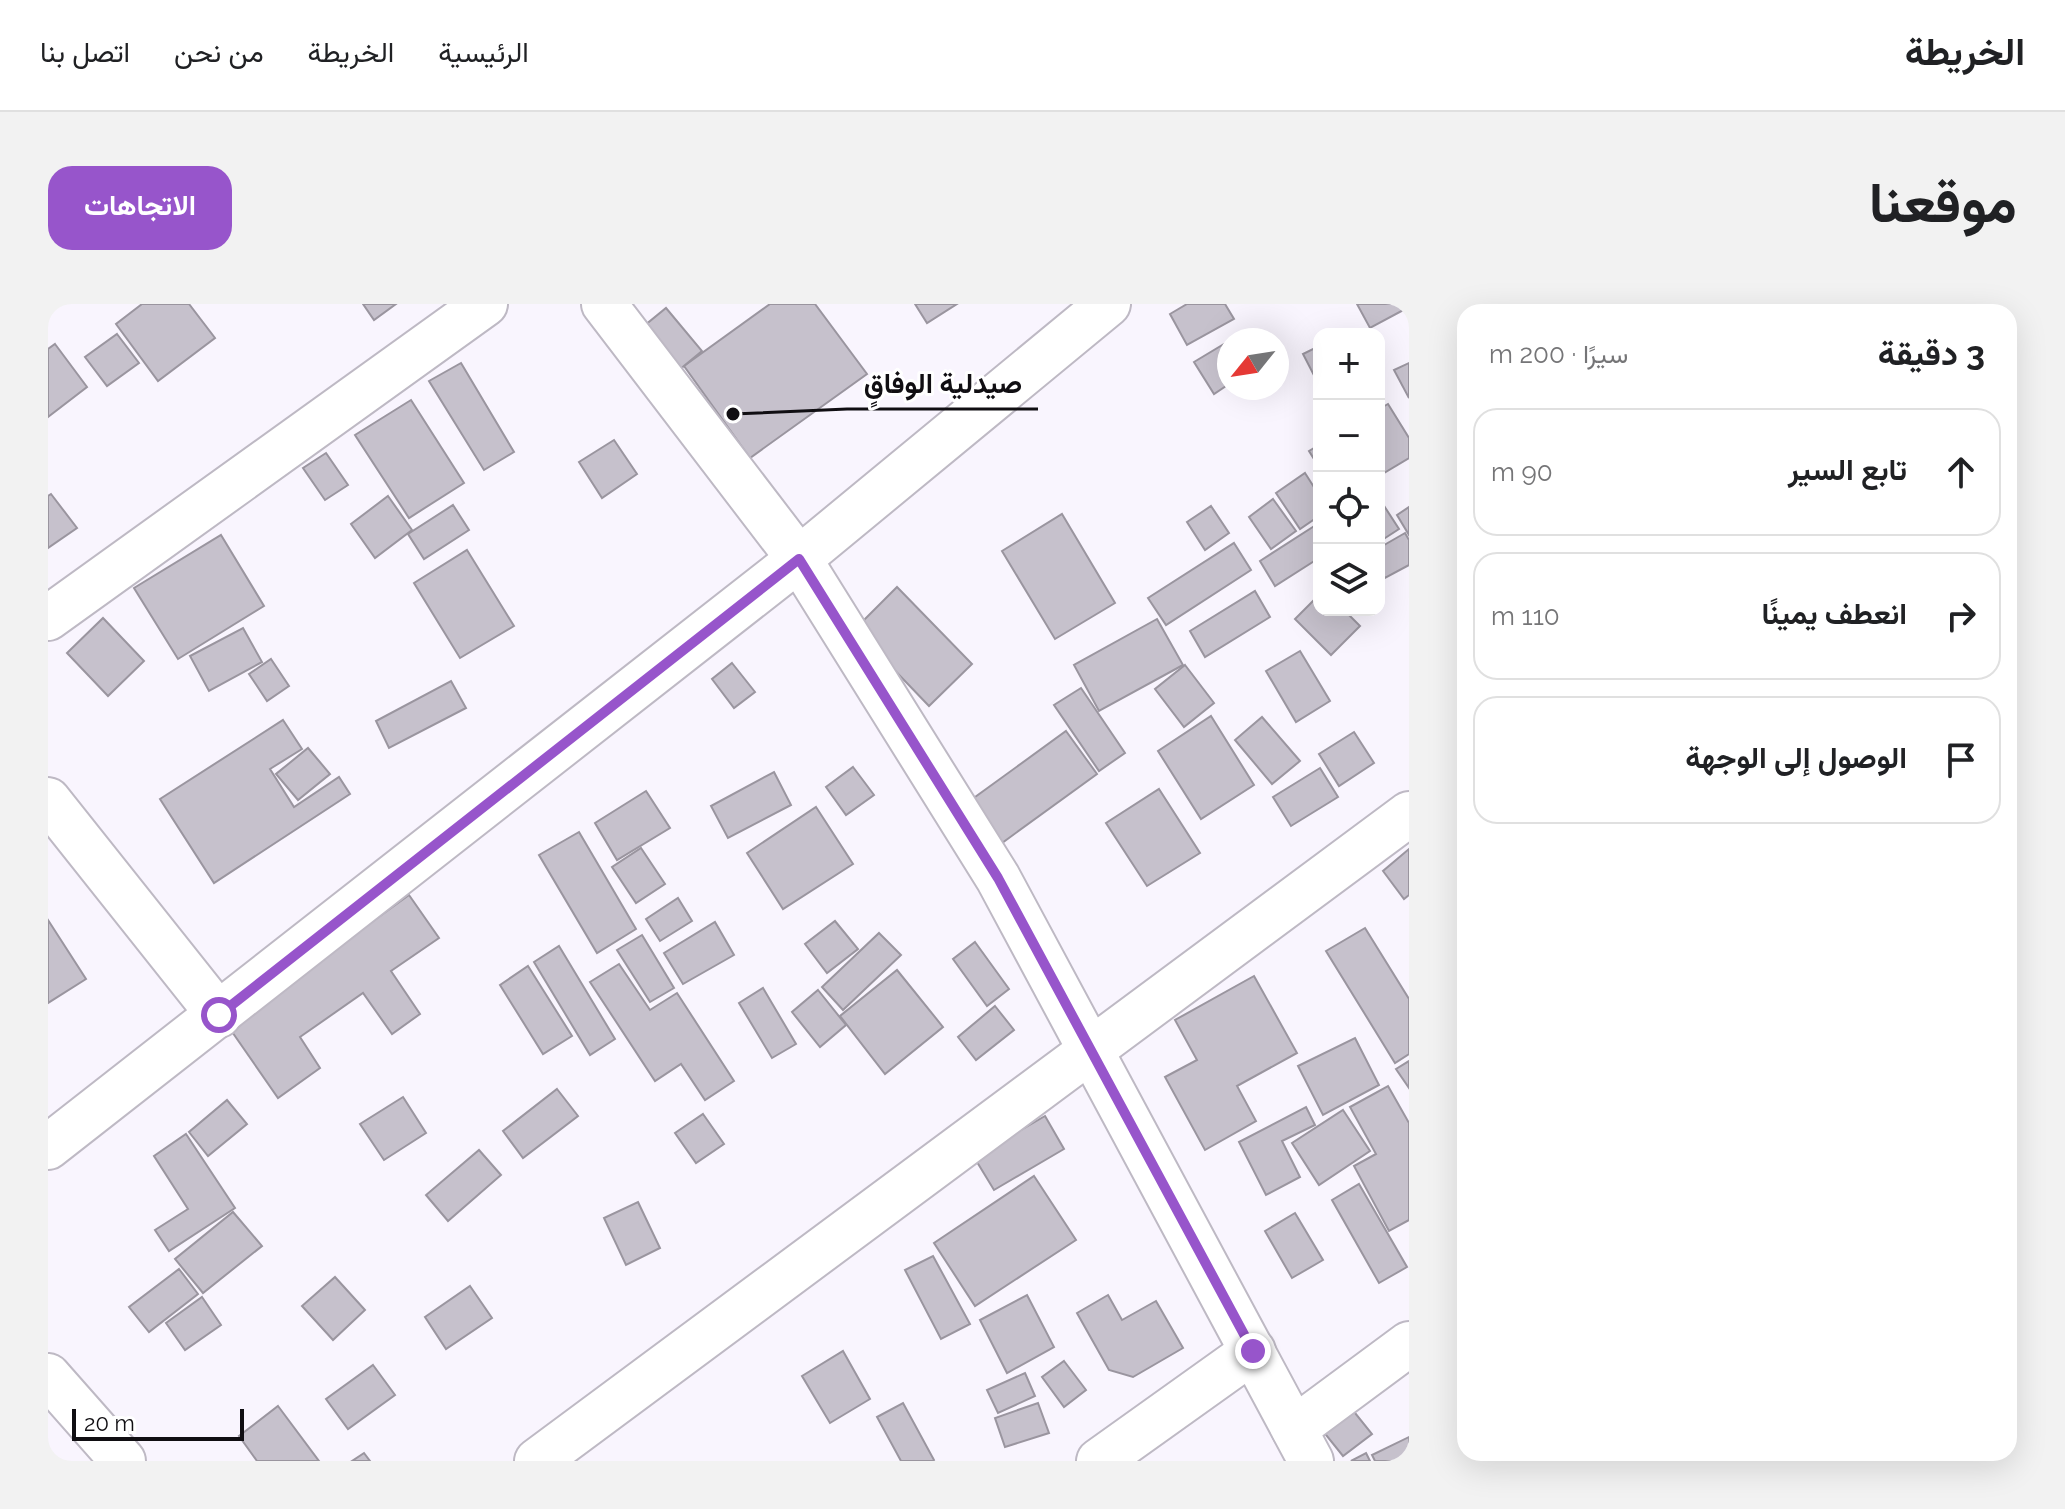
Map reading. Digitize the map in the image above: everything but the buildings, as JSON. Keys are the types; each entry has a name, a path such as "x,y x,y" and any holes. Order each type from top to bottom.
{"street":[{"path":"48,618 485,304"},
{"path":"604,304 799,559 998,878 1302,1445 1409,1344"},
{"path":"48,1147 799,559 1096,308"},
{"path":"48,800 219,1015"},
{"path":"537,1461 1409,814"},
{"path":"1099,1461 1253,1351"},
{"path":"56,1396 123,1461"}],"place":[{"name":"صيدلية الوفاقٍ","path":"733,414"}],"route":[{"path":"219,1015 799,559 998,878 1253,1351"}]}
